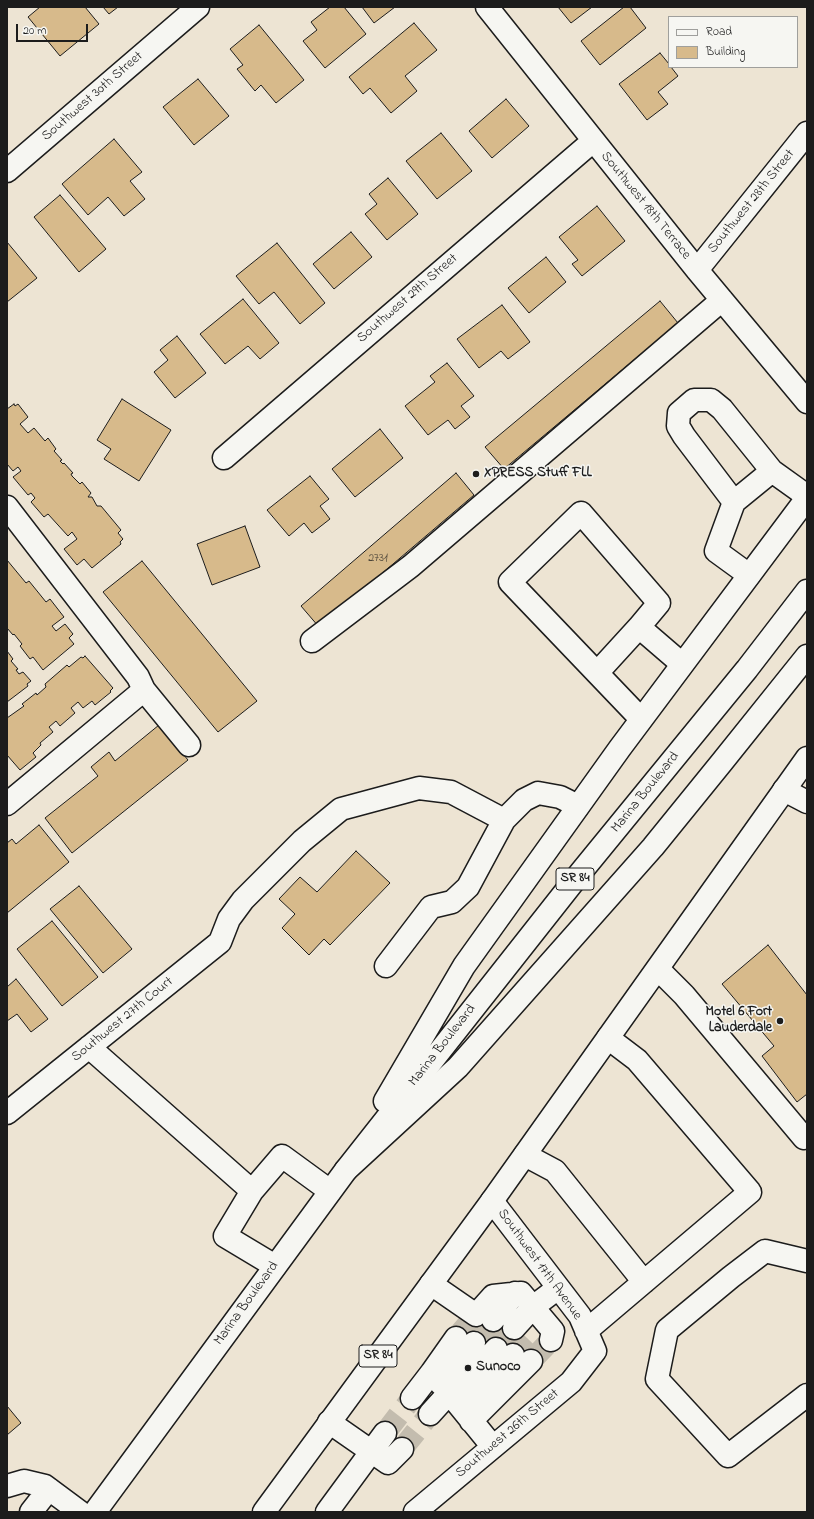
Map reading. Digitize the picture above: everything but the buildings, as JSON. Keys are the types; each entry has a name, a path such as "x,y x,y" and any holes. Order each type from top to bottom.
{"main road":[{"name":"Southwest 30th Street","path":"7,171 198,7"},
{"name":"Southwest 18th Terrace","path":"487,7 697,270 807,402"},
{"name":"Southwest 28th Street","path":"697,270 807,133"},
{"name":"Southwest 29th Street","path":"224,458 592,140"},
{"path":"312,641 411,566 722,300"},
{"path":"346,1170 464,966 641,719 807,497 772,472 722,409 712,400 694,400 679,413 678,426 734,502"},
{"path":"749,575 716,551 734,502 772,472"},
{"path":"7,507 138,677 144,690 189,745"},
{"path":"597,673 659,603 581,513 510,582 597,673 641,719"},
{"name":"Marina Boulevard","path":"95,1512 346,1170 581,872 747,669 807,591"},
{"path":"639,627 682,664"},
{"path":"346,1170 458,1067 653,847 807,656"},
{"path":"7,804 144,690"},
{"name":"SR 84","path":"264,1512 492,1201 807,758"},
{"name":"Southwest 27th Court","path":"7,1113 220,942 229,919 243,900 302,841 341,808 419,788 451,792 504,820"},
{"path":"784,790 807,802"},
{"path":"386,966 431,906 452,902 468,887 504,820 524,800 538,793 560,797 578,806"},
{"path":"658,968 684,995 804,1138 807,1136"},
{"path":"586,1331 750,1192 637,1060 608,1038"},
{"path":"89,1047 252,1192"},
{"path":"525,1155 555,1171 644,1282"},
{"path":"275,1266 225,1236 252,1192 282,1156 330,1191"},
{"name":"Southwest 17th Avenue","path":"492,1201 580,1316 595,1351"},
{"path":"807,1261 765,1251 731,1277 667,1330 657,1379 728,1456 807,1395"},
{"path":"431,1284 476,1315 493,1296 521,1293 535,1326 558,1288"},
{"path":"493,1320 515,1293"},
{"path":"451,1396 465,1341"},
{"name":"Southwest 26th Street","path":"415,1512 570,1382 595,1351"},
{"path":"412,1398 451,1396 513,1355 451,1396 430,1414"},
{"path":"451,1396 493,1447"},
{"path":"329,1422 388,1463 402,1449"},
{"path":"326,1512 385,1433"},
{"path":"7,1486 24,1481 45,1486 80,1512"},
{"path":"31,1512 49,1489"}],"tunnel":[{"path":"456,1338 476,1315"},
{"path":"474,1343 493,1320"},
{"path":"496,1349 514,1328"},
{"path":"513,1355 533,1334"},
{"path":"531,1361 551,1340"},
{"path":"385,1433 412,1398"},
{"path":"402,1449 430,1414"}],"place":[{"name":"XPRESS Stuff FLL","path":"476,474"},
{"name":"Motel 6 Fort Lauderdale","path":"780,1021"},
{"name":"Sunoco","path":"468,1368"}]}
